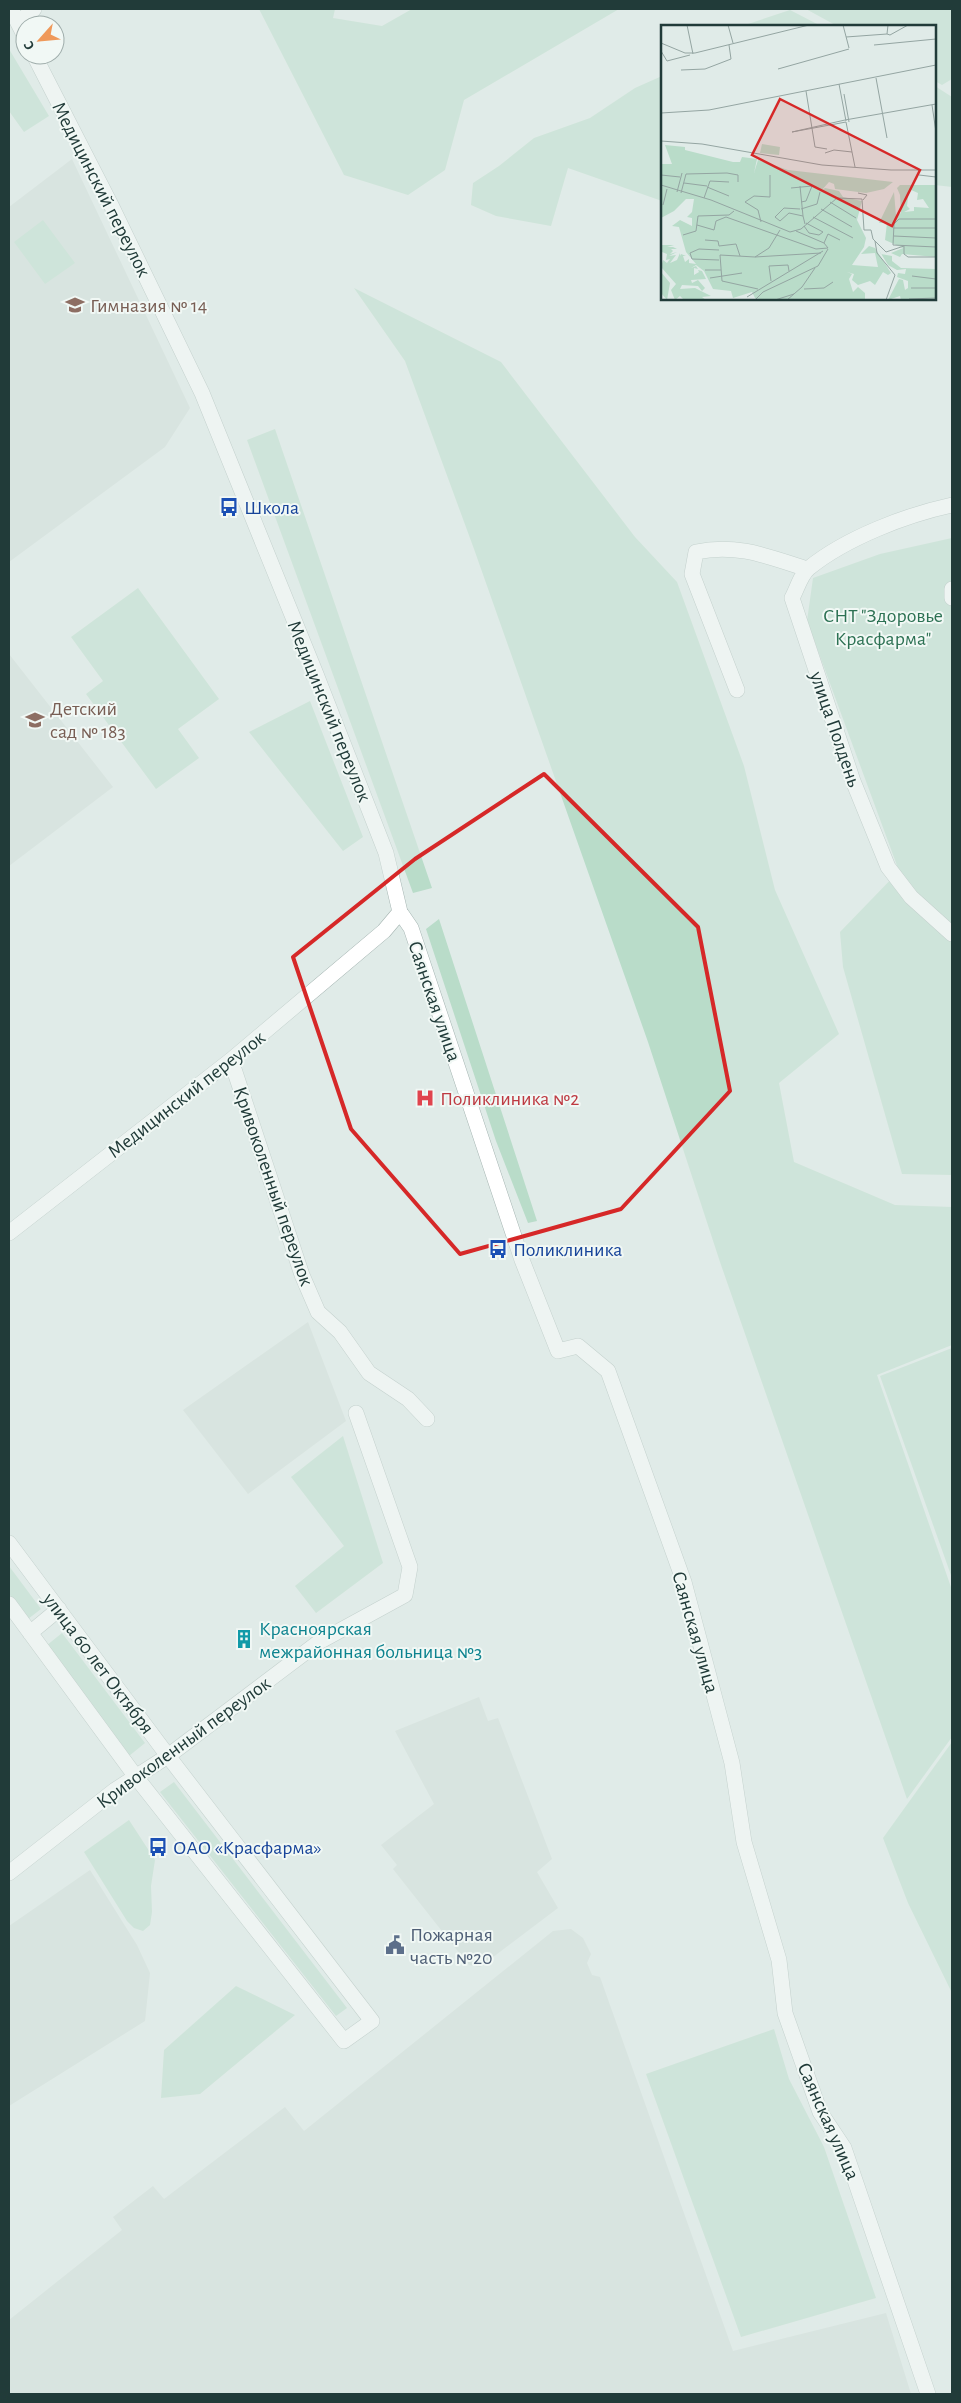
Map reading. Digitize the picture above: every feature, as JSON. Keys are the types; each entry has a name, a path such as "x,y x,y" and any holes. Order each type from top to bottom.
{"street":[{"path":"14,16 34,9"},
{"name":"Медицинский переулок","path":"9,1233 231,1060 384,931 400,912 382,844 316,674 207,406 112,207 39,65"},
{"path":"737,690 692,574 696,552 714,548 755,552 807,569 856,540 918,512 952,504"},
{"name":"улица Полдень","path":"807,569 792,598 853,780 888,867 911,897 952,934"},
{"path":"952,589 952,598"},
{"name":"Саянская улица","path":"400,912 411,928 522,1260 558,1351 578,1346 608,1371 680,1573 732,1763 744,1842 779,1960 785,2013 820,2112 844,2148 928,2394"},
{"name":"Кривоколенный переулок","path":"231,1060 302,1275 318,1312 340,1332 370,1373 408,1399 428,1419"},
{"name":"Кривоколенный переулок","path":"9,1873 115,1790 168,1756 319,1642 405,1595 410,1567 356,1413"},
{"name":"улица 60 лет Октября","path":"9,1543 168,1756 372,2021 344,2041 136,1777 9,1604"},
{"path":"30,1633 59,1609"}],"highlighted area":[{"path":"544,774 698,927 730,1091 621,1209 460,1254 351,1129 293,957 415,859"}],"shaded area":[{"name":"Гимназия № 14","path":"72,159 190,408 165,447 9,562 9,207"},
{"name":"Детский сад № 183","path":"9,654 113,787 9,866"},
{"path":"308,1322 346,1421 248,1494 183,1410"},
{"path":"479,1697 488,1721 498,1718 552,1859 537,1872 558,1908 480,1967 469,1965 393,1869 397,1865 381,1845 434,1804 395,1731"},
{"path":"90,1870 137,1945 150,1973 145,2021 9,2106 9,1926"},
{"path":"571,1929 583,1938 591,1954 587,1963 592,1975 600,1977 733,2351 886,2313 911,2394 9,2394 9,2320 122,2230 113,2217 153,2186 164,2199 285,2107 304,2131 553,1931"}],"green space":[{"path":"259,9 335,9 333,18 382,26 412,9 619,9 464,100 445,170 408,195 344,175"},
{"path":"806,9 952,9 952,79 942,85 936,82 936,25 835,25"},
{"path":"790,10 819,25 745,25"},
{"path":"9,49 15,59 15,65 19,65 49,116 24,132 9,111"},
{"path":"661,76 661,201 568,168 551,226 496,216 471,205 473,183 499,166 534,138 590,118 635,88"},
{"path":"936,87 952,97 952,187 936,185"},
{"path":"43,220 75,263 45,284 14,242"},
{"path":"354,288 501,362 635,537 677,582 744,766 775,890 839,1034 779,1083 794,1162 895,1205 952,1207 952,1345 877,1375 952,1590 952,1737 907,1799 720,1262 648,1042 474,549 405,361"},
{"path":"275,429 432,888 413,893 247,440"},
{"name":"СНТ \"Здоровье Красфарма\"","path":"952,538 952,1175 902,1174 843,967 840,932 899,871 807,621 813,578 880,554"},
{"path":"138,588 219,699 178,729 199,758 156,789 86,694 103,681 71,637"},
{"path":"310,701 363,837 343,851 249,732"},
{"path":"439,919 537,1221 528,1223 496,1141 426,929"},
{"path":"952,1348 952,1578 880,1376"},
{"path":"343,1436 383,1563 316,1613 295,1586 344,1546 291,1477"},
{"path":"9,1566 41,1609 28,1619 9,1594"},
{"path":"62,1633 145,1743 129,1756 46,1646"},
{"path":"952,1742 952,1993 908,1903 883,1838"},
{"path":"174,1782 347,2008 336,2016 160,1792"},
{"path":"129,1820 155,1860 151,1886 152,1912 150,1925 143,1931 134,1928 127,1921 84,1852"},
{"path":"236,1986 295,2015 200,2094 161,2098 164,2050"},
{"path":"774,2029 789,2079 824,2147 876,2298 741,2337 646,2074"}],"place":[{"name":"Гимназия № 14","path":"75,305"},
{"name":"Школа","path":"229,507"},
{"name":"Детский сад № 183","path":"35,720"},
{"name":"Поликлиника №2","path":"425,1098"},
{"name":"Поликлиника","path":"498,1249"},
{"name":"Красноярская межрайонная больница №3","path":"244,1639"},
{"name":"ОАО «Красфарма»","path":"158,1847"},
{"name":"Пожарная часть №20","path":"395,1945"}]}
